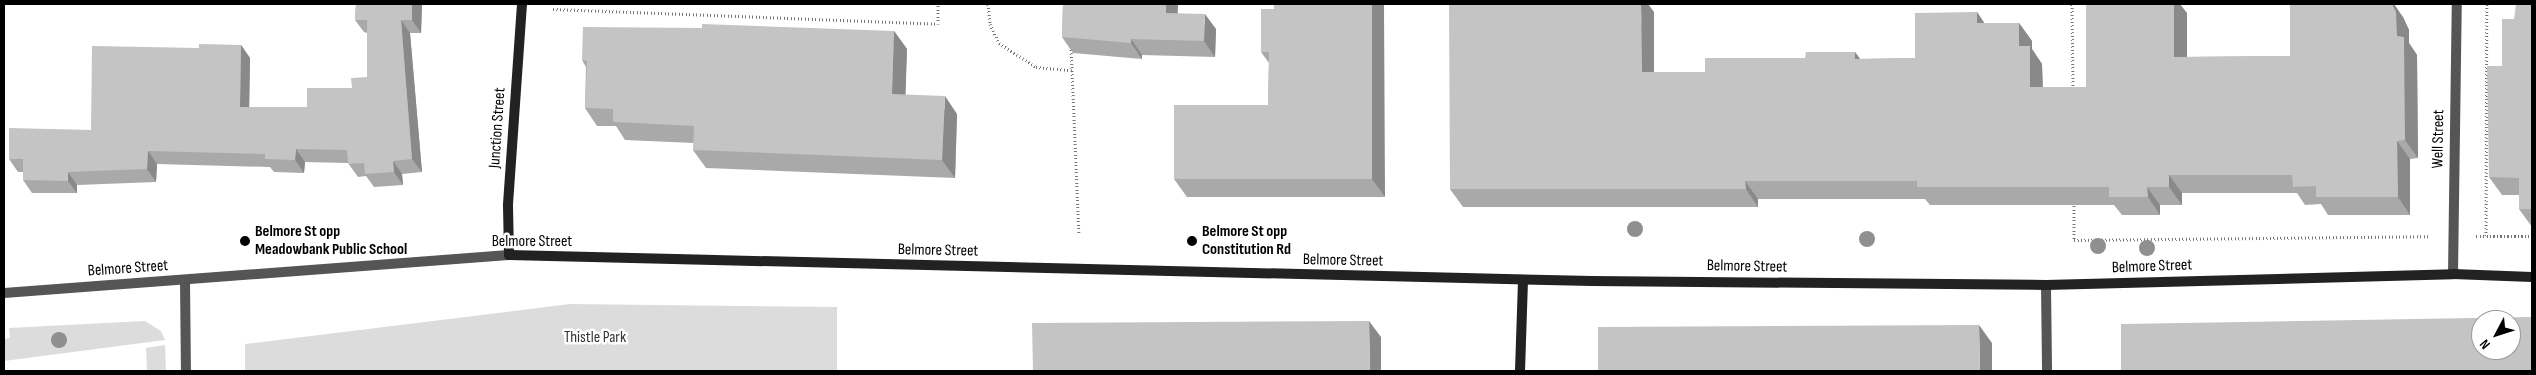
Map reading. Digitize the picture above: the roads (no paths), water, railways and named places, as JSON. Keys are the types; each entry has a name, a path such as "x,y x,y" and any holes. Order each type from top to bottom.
{"main road":[{"name":"Junction Street","path":"509,255 508,206 522,4"},
{"name":"Belmore Street","path":"509,255 1523,280 2046,285 2453,274 2532,277"},
{"path":"1520,371 1523,280"}],"street":[{"name":"Well Street","path":"2453,274 2457,4"},
{"name":"Belmore Street","path":"4,293 509,255"},
{"path":"185,280 186,371"},
{"path":"2046,285 2047,371"}],"place":[{"name":"Belmore St opp Meadowbank Public School","path":"245,241"},
{"name":"Belmore St opp Constitution Rd","path":"1192,241"}],"park label":[{"name":"Thistle Park","path":"595,338"}]}
